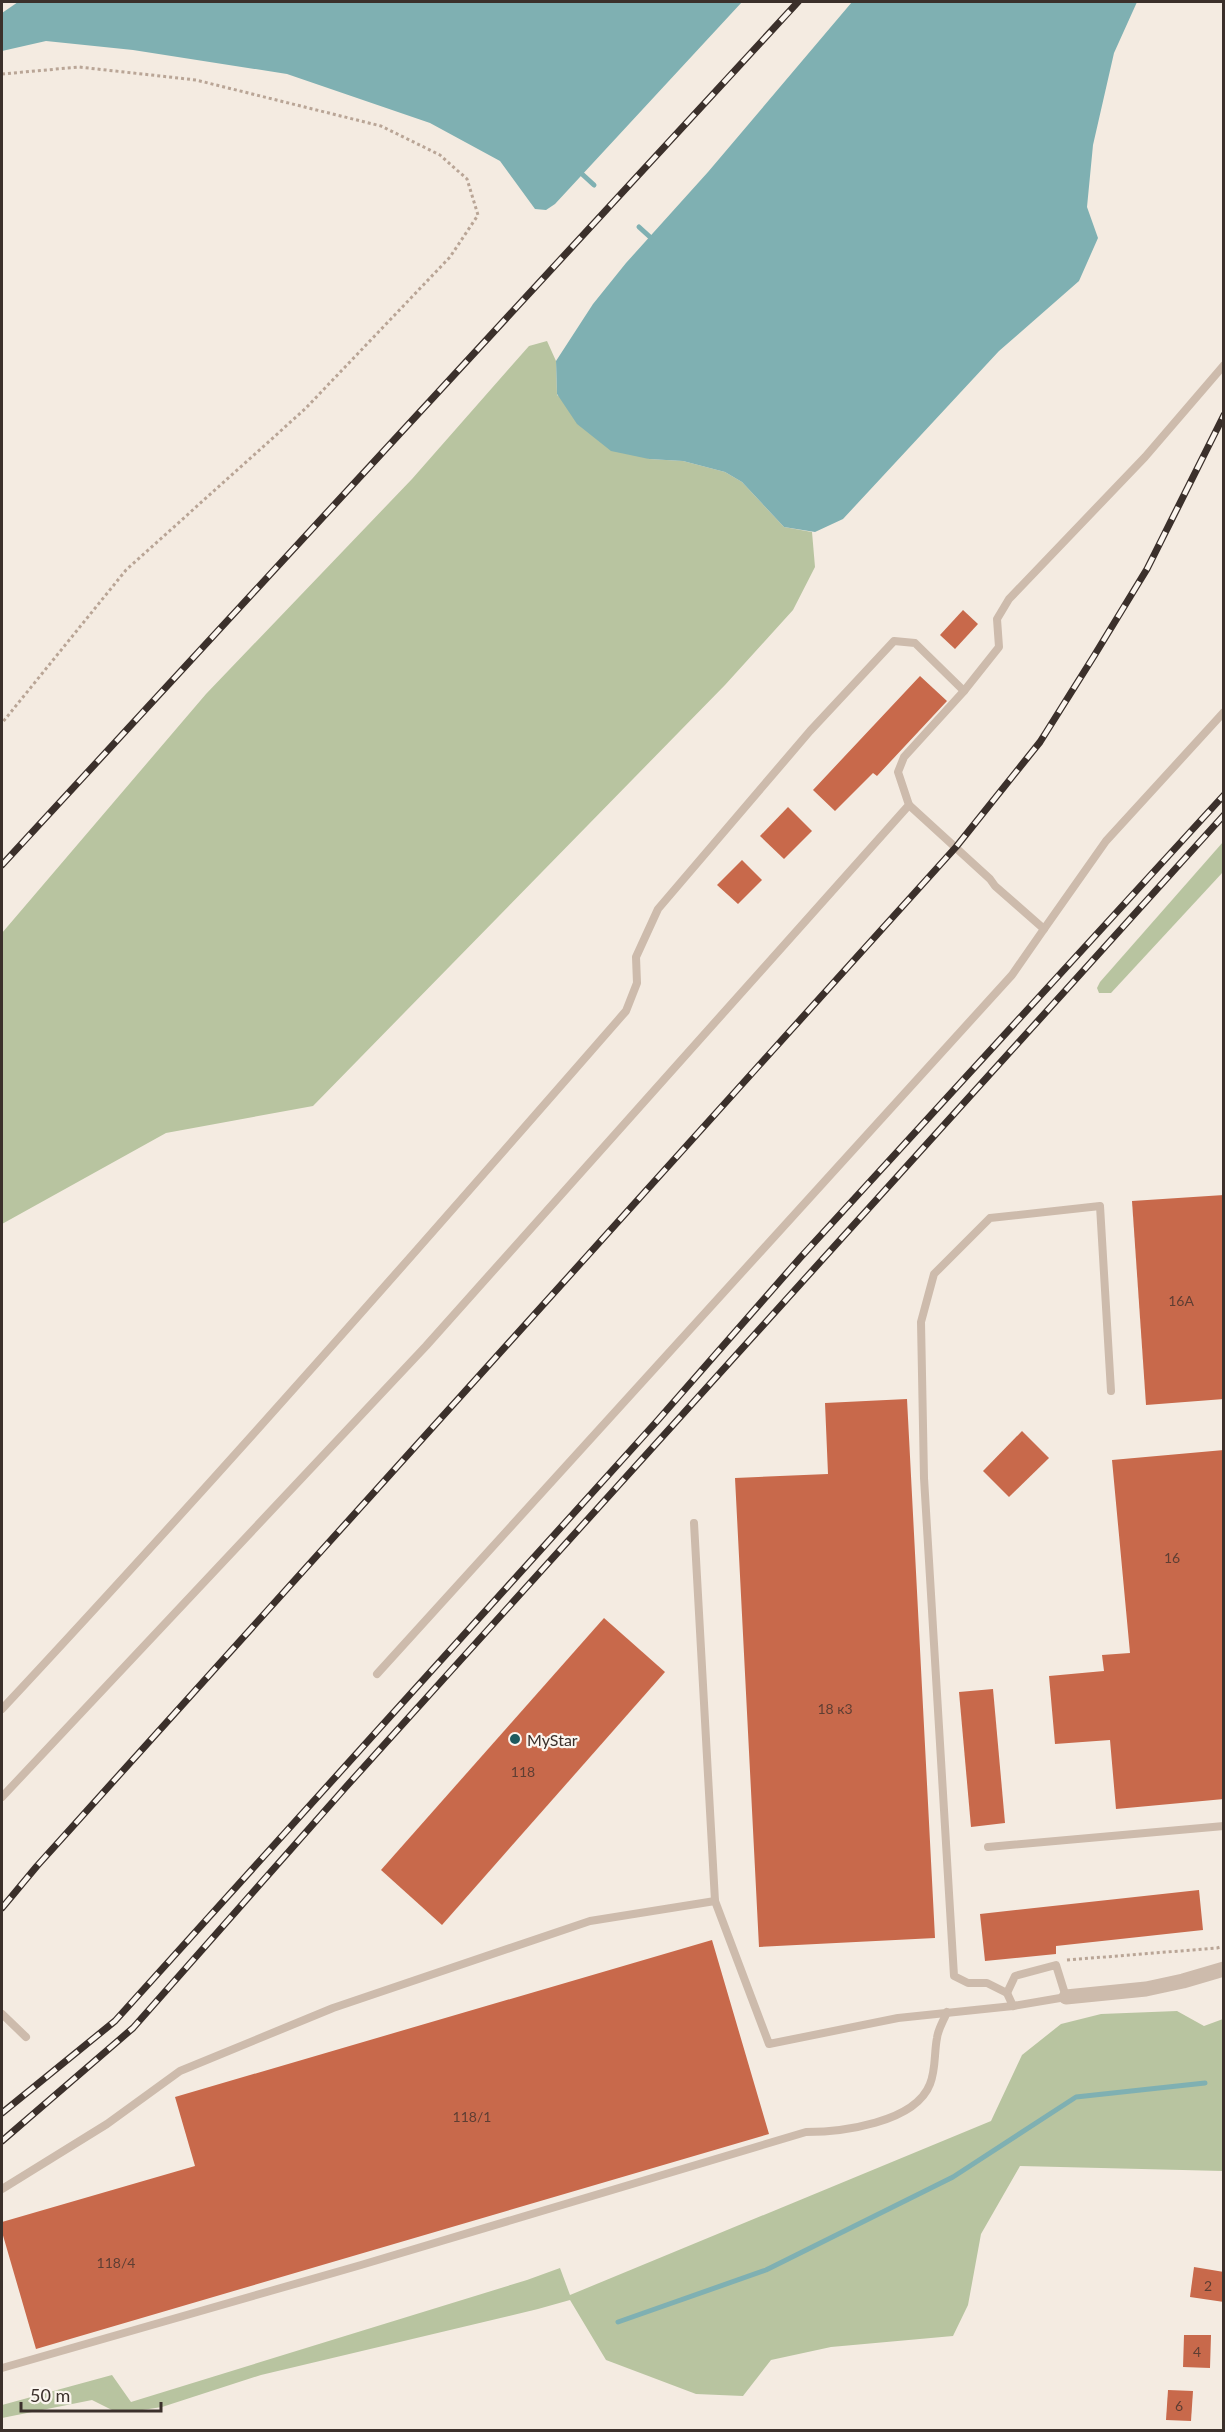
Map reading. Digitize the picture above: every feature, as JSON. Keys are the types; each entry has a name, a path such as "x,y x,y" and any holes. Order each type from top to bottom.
{"street":[{"path":"1066,1997 1146,1989 1224,1969"}],"lane":[{"path":"1044,929 909,805 898,772 904,757 999,647 997,619 1010,599 1144,457 1224,365"},
{"path":"2,1709 426,1239 626,1011 637,983 636,957 658,909 810,730 894,641 915,643 964,690"},
{"path":"377,1674 1012,975 1106,841 1224,712"},
{"path":"2,1797 426,1346 909,805"},
{"path":"1013,2006 1007,1993 987,1983 968,1983 954,1976 924,1478 921,1322 934,1274 990,1218 1100,1206 1111,1391"},
{"path":"694,1523 716,1901 769,2044 898,2018 1013,2006 1066,1997 1056,1965 1015,1976 1007,1993"},
{"path":"988,1847 1224,1826"},
{"path":"2,2189 107,2124 180,2071 333,2008 590,1921 716,1901"},
{"path":"2,2368 326,2275 806,2132 837,2132 894,2117 915,2103 930,2085 936,2057 937,2037 947,2012"},
{"path":"2,2014 26,2037"}],"path":[{"path":"2,74 79,67 196,80 381,126 440,155 467,179 478,215 450,257 305,409 126,570 2,723"},
{"path":"1056,1965 1068,1960 1224,1946"}],"green space":[{"path":"547,341 556,361 557,395 649,459 683,461 725,472 742,482 784,527 812,532 815,567 793,610 725,685 313,1106 166,1133 2,1224 2,933 206,694 412,479 529,346"},
{"path":"1223,842 1223,872 1111,993 1099,993 1097,988 1100,982"},
{"path":"1177,2011 1204,2026 1223,2019 1223,2171 1020,2166 981,2234 968,2305 953,2336 831,2347 771,2360 743,2396 696,2394 606,2360 570,2300 261,2375 162,2407 129,2412 114,2411 92,2400 2,2418 2,2405 112,2375 131,2402 560,2268 570,2295 991,2121 1022,2055 1061,2024 1101,2014"}],"water":[{"path":"18,2 742,2 555,204 546,210 535,209 500,161 430,123 287,74 133,50 46,41 2,51 2,13"},
{"path":"852,2 1137,2 1114,53 1093,145 1087,207 1098,238 1079,281 999,351 843,519 815,532 784,527 742,482 725,472 683,461 649,459 611,451 577,424 557,394 556,361 593,304 626,263 708,172"}],"building":[{"path":"963,610 978,624 955,649 940,635"},
{"path":"920,676 947,701 877,776 873,773 835,811 813,790"},
{"path":"788,807 812,831 784,859 760,836"},
{"path":"742,860 762,880 738,904 717,885"},
{"path":"1224,1195 1224,1399 1146,1405 1132,1201"},
{"path":"907,1399 935,1938 759,1947 735,1478 828,1474 825,1403"},
{"path":"1022,1431 1049,1458 1009,1497 983,1471"},
{"path":"1224,1450 1224,1799 1116,1809 1110,1740 1055,1744 1049,1676 1104,1671 1102,1655 1130,1653 1112,1460"},
{"path":"604,1618 665,1672 442,1925 381,1870"},
{"path":"993,1689 1005,1823 971,1827 959,1692"},
{"path":"1199,1890 1203,1930 1056,1946 1056,1954 985,1961 980,1914"},
{"path":"712,1940 769,2134 36,2349 2,2232 2,2222 195,2166 175,2097"},
{"path":"1194,2267 1224,2272 1224,2302 1190,2297"},
{"path":"1184,2335 1211,2335 1210,2368 1183,2367"},
{"path":"1168,2390 1193,2391 1191,2421 1166,2420"}],"waterway":[{"path":"582,174 594,185"},
{"path":"639,227 650,237"},
{"path":"618,2322 766,2270 953,2177 1076,2097 1205,2083"}],"railway":[{"path":"2,865 798,2"},
{"path":"2,1908 37,1866 956,847 1040,742 1094,656 1147,569 1224,415"},
{"path":"2,2113 115,2021 658,1420 800,1258 1224,795"},
{"path":"2,2141 133,2028 345,1788 1224,815"}],"place":[{"name":"MyStar","path":"515,1739"}]}
